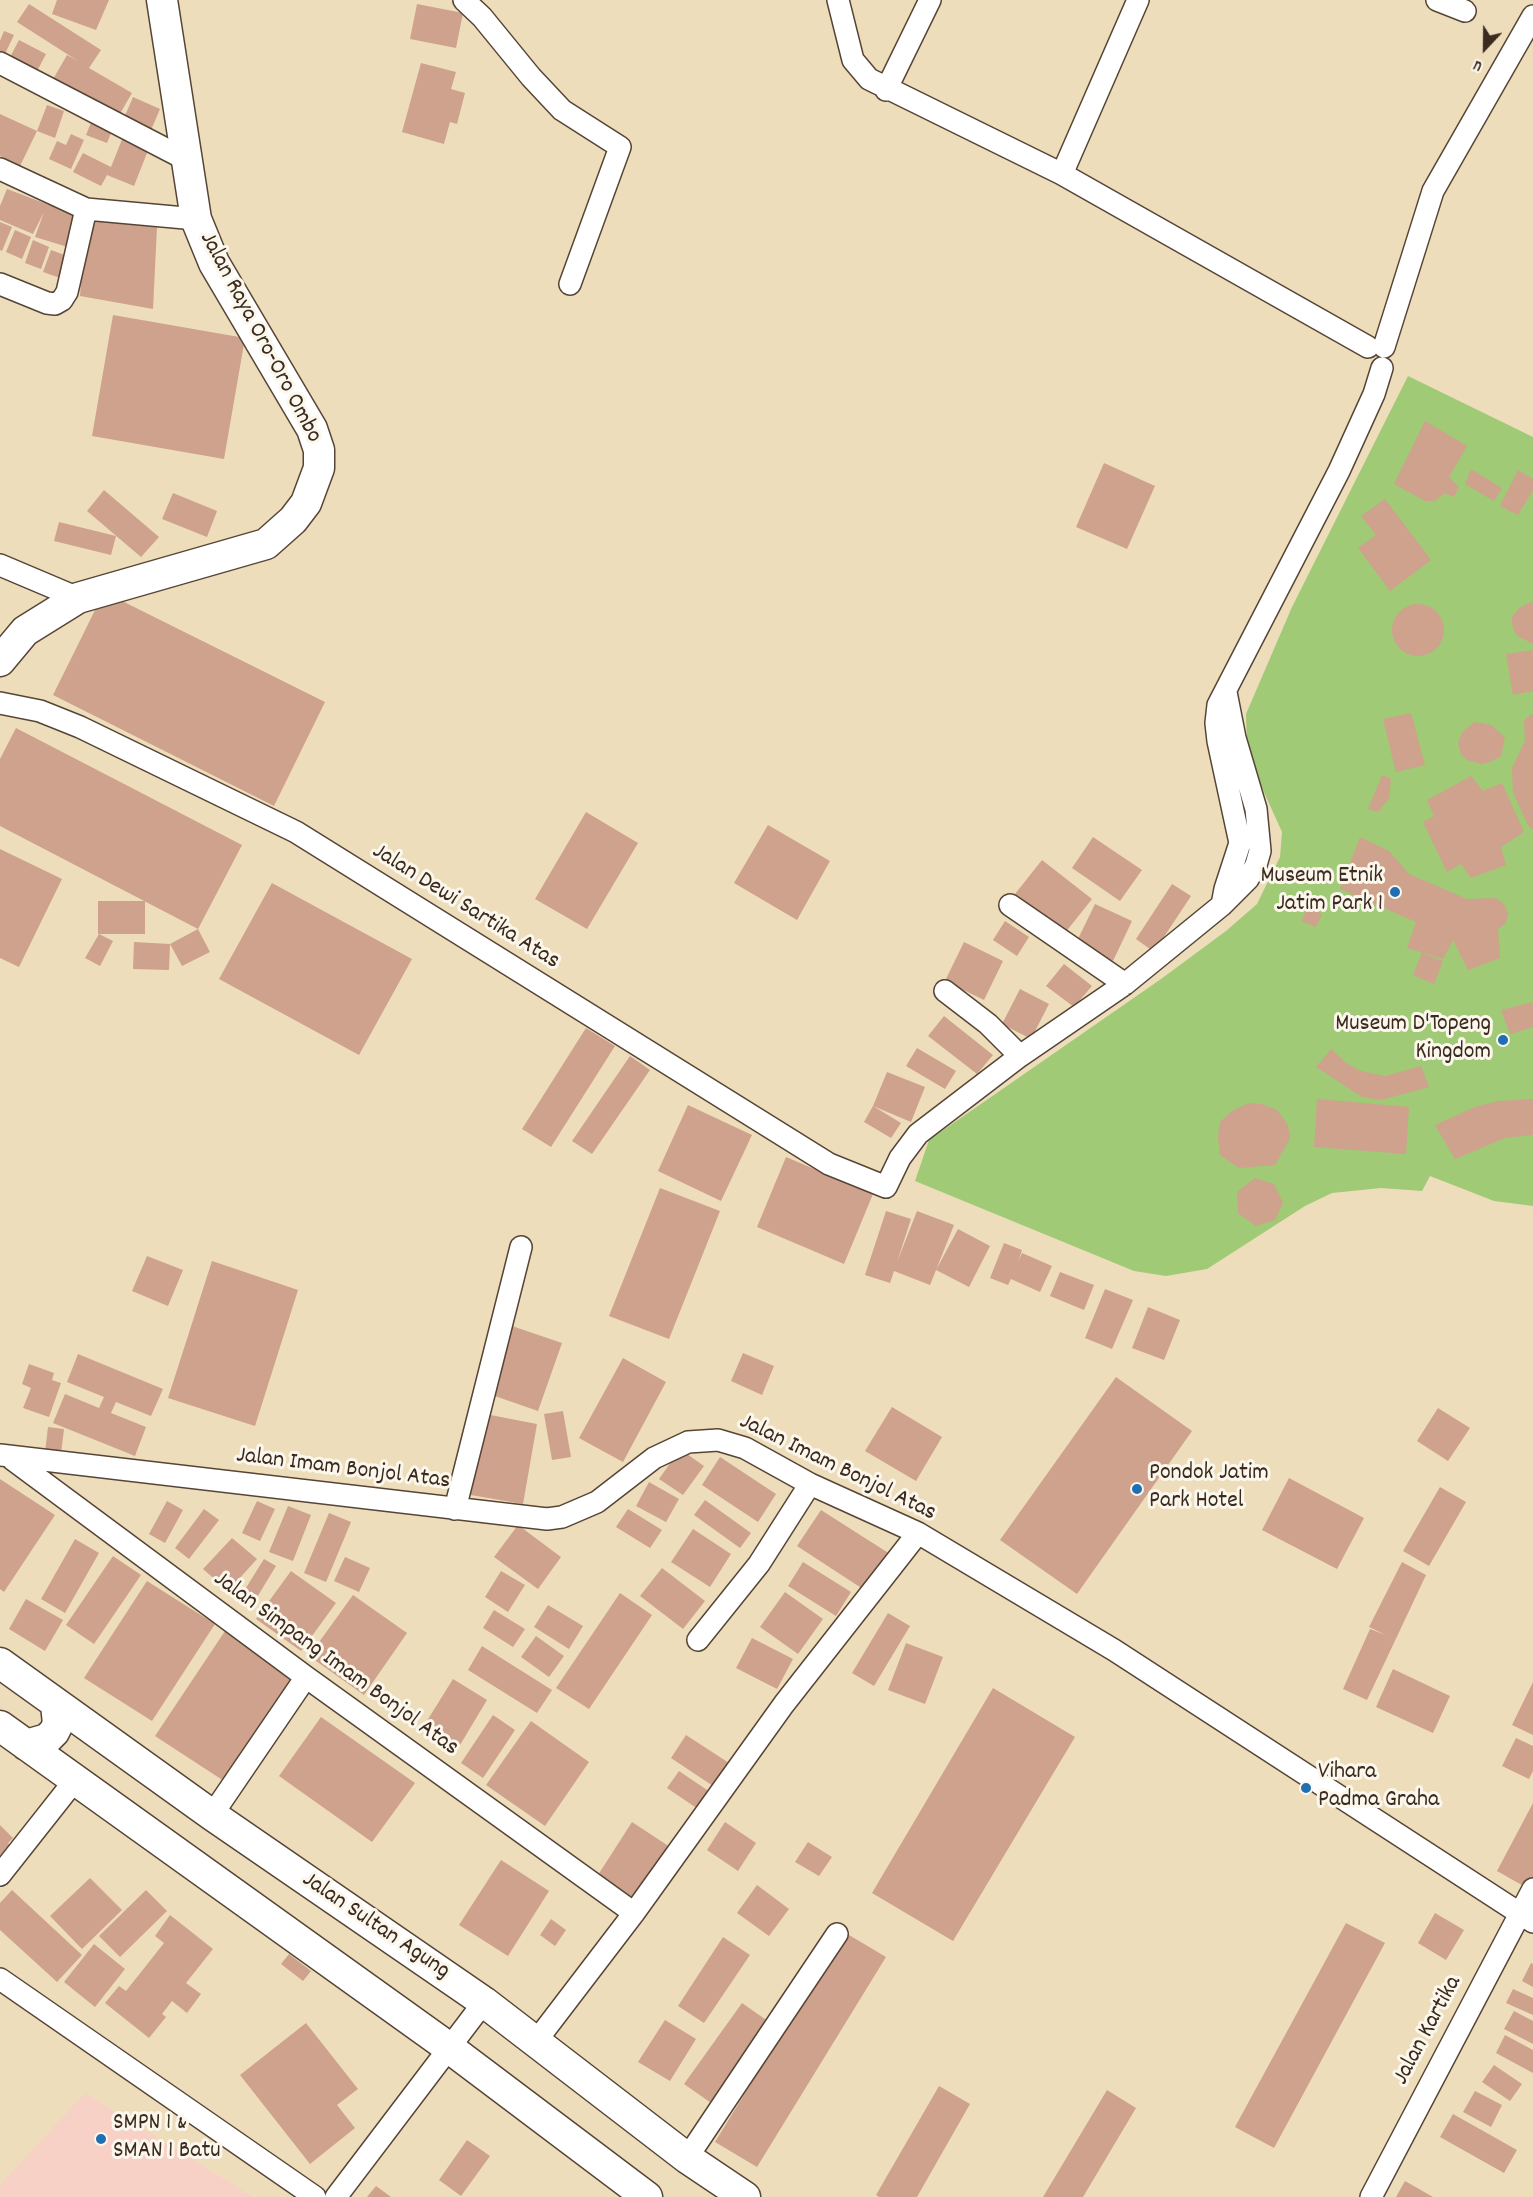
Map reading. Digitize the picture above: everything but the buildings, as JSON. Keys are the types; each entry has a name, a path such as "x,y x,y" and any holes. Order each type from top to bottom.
{"main road":[{"name":"Jalan Raya Oro-Oro Ombo","path":"0,660 25,631 78,598 266,544 293,520 306,503 319,468 319,450 312,429 214,263 196,219 158,2"},
{"name":"Jalan Sultan Agung","path":"0,1663 212,1815 484,2002 537,2040 687,2157 745,2197"},
{"path":"26,1745 47,1739 54,1732 58,1724 56,1704"},
{"path":"0,1726 448,2047 647,2197"}],"street":[{"path":"464,0 482,17 531,77 562,110 620,147 570,284"},
{"path":"838,0 853,60 869,79 886,90 1062,174 1376,347"},
{"path":"886,90 930,0"},
{"path":"1062,174 1138,0"},
{"path":"1437,0 1465,11"},
{"path":"945,991 988,1024 1020,1056 1125,984 1222,905 1248,879 1256,865 1260,851 1256,809 1235,738 1226,692 1339,471 1374,394 1382,368 1370,368 1365,362 1364,354 1376,347 1433,191 1533,16"},
{"path":"0,63 187,160"},
{"path":"0,169 86,209 196,219"},
{"path":"0,284 47,303 55,304 62,300 67,292 86,209"},
{"path":"0,565 78,598"},
{"name":"Jalan Dewi Sartika Atas","path":"0,703 40,711 80,727 296,832 829,1164 886,1187 900,1158 918,1134 1020,1056"},
{"path":"1010,905 1125,984"},
{"path":"454,1509 521,1247"},
{"name":"Jalan Imam Bonjol Atas","path":"3,1455 547,1518 562,1517 597,1502 654,1458 688,1442 717,1440 745,1448 810,1484 918,1533 1114,1650 1527,1917"},
{"name":"Jalan Simpang Imam Bonjol Atas","path":"3,1455 634,1913"},
{"path":"698,1640 759,1564 810,1484"},
{"path":"537,2040 634,1913 784,1704 918,1533"},
{"path":"212,1815 306,1677"},
{"path":"0,1875 75,1780"},
{"name":"Jalan Kartika","path":"1371,2197 1527,1917 1533,1889"},
{"path":"687,2157 837,1934"},
{"path":"0,1979 315,2197"},
{"path":"336,2197 484,2002"}],"shaded area":[{"name":"SMPN 1 & SMAN 1 Batu","path":"85,2093 253,2197 0,2197 0,2185"}],"green space":[{"path":"1408,376 1533,437 1533,1206 1494,1201 1430,1176 1422,1191 1381,1188 1332,1193 1305,1206 1207,1269 1166,1276 1134,1271 915,1181 929,1140 1161,979 1226,931 1257,904 1280,857 1282,832 1254,770 1247,748 1246,714 1292,607"}],"place":[{"name":"Museum Etnik Jatim Park 1","path":"1395,892"},
{"name":"Museum D'Topeng Kingdom","path":"1503,1040"},
{"name":"Pondok Jatim Park Hotel","path":"1137,1489"},
{"name":"Vihara Padma Graha","path":"1306,1788"},
{"name":"SMPN 1 & SMAN 1 Batu","path":"101,2139"}]}
